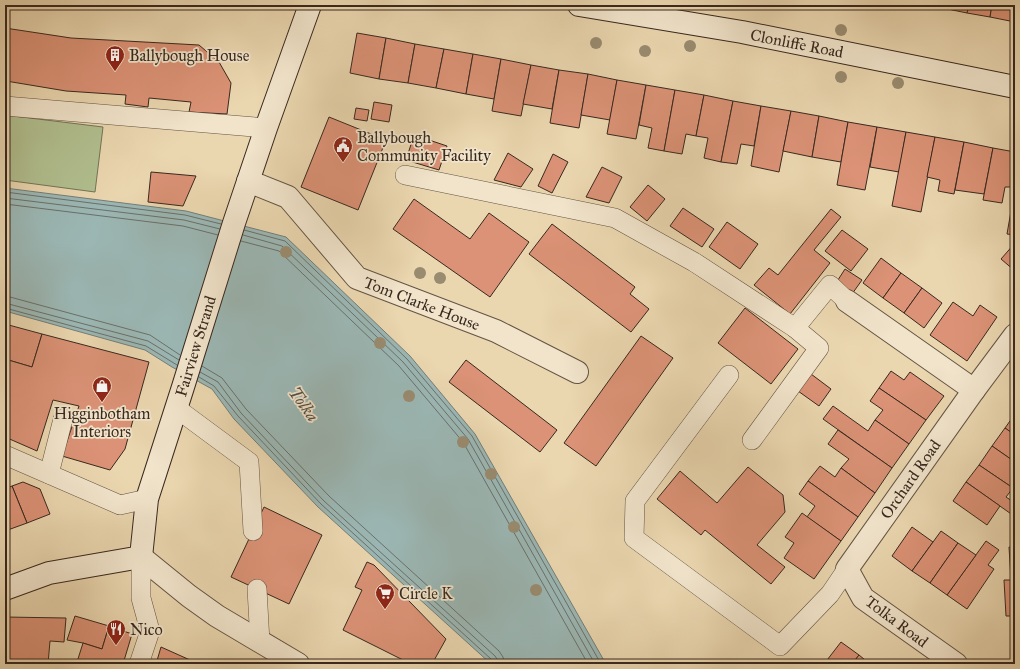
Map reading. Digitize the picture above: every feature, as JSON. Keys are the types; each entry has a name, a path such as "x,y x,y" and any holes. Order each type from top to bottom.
{"main road":[{"name":"Fairview Strand","path":"141,557 147,499 234,223 310,5"},
{"name":"Clonliffe Road","path":"578,5 742,32 1015,87"},
{"name":"Tom Clarke House","path":"248,181 288,197 357,278 496,331 577,372"},
{"path":"847,301 974,390"},
{"name":"Orchard Road","path":"848,569 974,390 1015,335"},
{"path":"5,589 49,572 141,557 189,596 217,616 298,664"},
{"name":"Tolka Road","path":"848,569 863,598 956,664"}],"lane":[{"path":"5,106 266,128"},
{"path":"405,175 615,218 694,262 795,328 819,348 752,440"},
{"path":"795,328 830,285 847,301"},
{"path":"729,375 635,501 634,538 780,646 830,594 848,569"},
{"path":"176,408 249,462 253,531"},
{"path":"48,474 62,419"},
{"path":"5,454 120,505 147,499"},
{"path":"139,664 150,632 141,598 141,557"},
{"path":"257,589 260,642"}],"green space":[{"path":"5,115 103,127 95,192 5,180"}],"water":[{"name":"Tolka","path":"5,188 186,211 286,237 410,356 475,434 606,664 491,664 318,507 234,419 212,389 145,350 5,311"}],"building":[{"path":"939,5 969,5 967,13 938,7"},
{"path":"969,5 992,5 990,17 967,13"},
{"path":"992,5 1015,5 1015,22 990,17"},
{"name":"Ballybough House","path":"5,28 71,38 199,45 219,62 231,83 227,114 189,112 191,102 149,98 148,107 125,104 126,95 66,91 6,81 5,92"},
{"path":"357,33 386,38 379,79 350,73"},
{"path":"386,38 415,44 408,83 379,79"},
{"path":"415,44 444,49 436,88 408,83"},
{"path":"444,49 473,54 466,94 436,88"},
{"path":"473,54 501,59 494,99 466,94"},
{"path":"501,59 531,65 521,116 492,111"},
{"path":"531,65 559,70 552,109 523,104"},
{"path":"559,70 588,74 579,128 550,123"},
{"path":"588,74 617,80 610,120 581,115"},
{"path":"617,80 646,85 636,139 607,134"},
{"path":"646,85 675,90 664,151 648,148 652,128 639,125"},
{"path":"675,90 704,95 696,136 686,134 682,154 664,151"},
{"path":"704,95 733,101 721,162 704,158 708,138 696,136"},
{"path":"733,101 761,106 754,146 741,144 737,164 721,162"},
{"path":"374,102 392,105 389,122 371,119"},
{"path":"761,106 791,111 779,172 751,166"},
{"path":"356,108 369,110 367,121 354,119"},
{"path":"791,111 819,116 812,157 783,151"},
{"path":"819,116 848,122 841,162 812,157"},
{"name":"Ballybough Community Facility","path":"329,117 386,140 358,210 301,187"},
{"path":"848,122 877,127 865,190 837,185"},
{"path":"877,127 906,132 899,172 870,167"},
{"path":"906,132 935,137 921,212 892,206"},
{"path":"414,135 447,146 439,170 406,160"},
{"path":"935,137 964,142 954,194 938,191 940,180 927,177"},
{"path":"964,142 993,148 984,194 955,190"},
{"path":"993,148 1015,152 1015,187 1005,187 1002,203 983,200"},
{"path":"508,153 533,169 521,187 494,180"},
{"path":"553,154 568,162 552,193 538,186"},
{"path":"602,167 622,177 609,203 586,197"},
{"path":"151,172 196,176 183,206 148,202"},
{"path":"648,185 665,199 647,221 630,207"},
{"path":"1015,188 1015,235 1007,234"},
{"path":"414,199 470,239 489,213 529,242 490,297 393,229"},
{"path":"683,208 714,229 702,247 670,226"},
{"path":"831,209 841,217 814,250 830,263 790,314 754,285 769,268 778,275"},
{"path":"727,222 758,244 740,269 709,247"},
{"path":"552,224 635,287 630,294 649,309 631,332 529,254"},
{"path":"842,230 868,249 851,271 825,251"},
{"path":"1015,243 1015,271 1001,259"},
{"path":"881,258 901,273 883,298 863,283"},
{"path":"845,269 862,280 852,294 836,283"},
{"path":"901,273 922,288 904,313 883,298"},
{"path":"922,288 942,303 924,328 904,313"},
{"path":"953,302 973,316 980,305 997,317 967,361 930,335"},
{"path":"745,308 798,349 771,384 718,343"},
{"path":"5,324 42,334 32,367 5,359"},
{"name":"Higginbotham Interiors","path":"42,334 149,362 125,449 110,470 62,456 79,406 53,400 37,451 5,437 5,359 32,367"},
{"path":"641,336 673,358 596,466 564,443"},
{"path":"466,360 557,430 540,452 449,382"},
{"path":"891,371 904,380 910,372 944,396 926,420 879,388"},
{"path":"811,374 831,389 819,406 798,391"},
{"path":"879,388 926,420 909,444 875,420 883,410 870,401"},
{"path":"833,406 868,431 875,420 909,444 892,468 823,419"},
{"path":"1015,414 1015,435 1005,428"},
{"path":"1005,428 1015,435 1015,462 992,446"},
{"path":"838,430 892,468 875,493 841,468 849,459 828,444"},
{"path":"992,446 1015,462 1015,485 1013,488 979,465"},
{"path":"979,465 1013,488 1006,497 1015,503 1014,516 966,482"},
{"path":"820,466 835,477 841,468 875,493 858,517 808,481"},
{"path":"748,467 783,495 785,512 757,545 785,567 771,584 705,530 701,535 657,499 680,471 717,503"},
{"path":"808,481 858,517 841,541 807,517 815,506 799,494"},
{"path":"23,482 40,489 50,514 27,523 12,486"},
{"path":"966,482 1000,506 987,525 953,501"},
{"path":"12,486 27,523 5,531 5,489"},
{"path":"264,507 322,535 289,604 231,577"},
{"path":"802,513 841,541 814,579 784,558 794,543 785,537"},
{"path":"912,527 933,542 912,571 892,556"},
{"path":"941,531 958,543 930,583 912,571"},
{"path":"986,541 999,550 988,565 994,569 967,609 947,595"},
{"path":"958,543 976,555 947,595 930,583"},
{"path":"1009,547 1015,547 1015,616 1006,616 1004,580 1011,580"},
{"name":"Circle K","path":"367,562 374,565 446,639 432,664 411,664 343,630 362,590 355,587"},
{"path":"75,616 109,626 102,649 67,640"},
{"path":"5,617 66,618 64,642 50,641 48,664 5,664"},
{"name":"Nico","path":"109,626 132,634 123,664 83,664 77,662 83,643 102,649"},
{"path":"841,642 859,655 852,664 824,664"},
{"path":"161,647 199,664 156,664"},
{"path":"859,655 870,664 852,664"}],"place":[{"name":"Ballybough House","path":"115,72"},
{"name":"Ballybough Community Facility","path":"343,163"},
{"name":"Higginbotham Interiors","path":"102,403"},
{"name":"Circle K","path":"385,610"},
{"name":"Nico","path":"116,646"}]}
